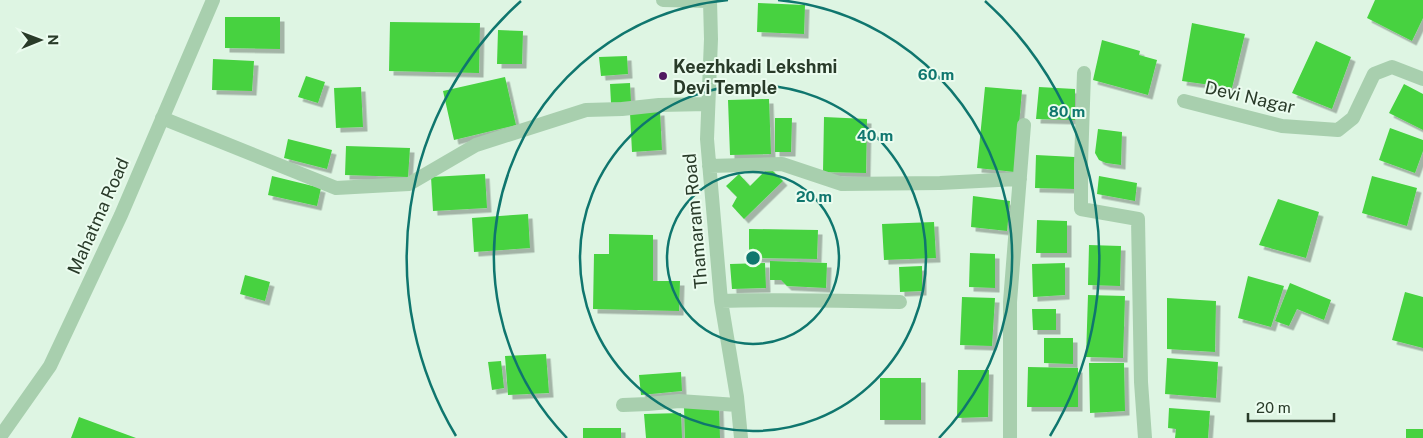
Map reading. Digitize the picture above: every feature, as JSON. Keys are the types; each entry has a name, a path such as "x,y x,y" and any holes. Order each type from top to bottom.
{"street":[{"name":"Mahatma Road","path":"0,437 50,366 121,215 213,0"},
{"path":"663,0 710,1"},
{"name":"Thamaram Road","path":"710,1 706,139 721,301 738,405 741,438"},
{"name":"Devi Nagar","path":"1184,101 1282,126 1338,130 1354,118 1374,74 1392,66 1423,79"},
{"path":"1084,73 1081,210 1138,219 1141,382 1145,438"},
{"path":"162,118 336,188 409,184 476,145 586,110 708,104"},
{"path":"1010,438 1010,302 1024,125"},
{"path":"709,166 782,164 842,184 940,183 1020,179"},
{"path":"721,301 900,302"},
{"path":"623,405 679,401 738,405"}],"building":[{"path":"1375,0 1423,0 1423,18 1412,41 1367,18"},
{"path":"758,3 805,5 804,34 757,32"},
{"path":"225,17 280,17 280,49 225,48"},
{"path":"390,22 480,23 479,73 389,71"},
{"path":"1192,23 1245,34 1232,88 1182,81"},
{"path":"498,30 523,31 522,64 497,64"},
{"path":"1102,40 1140,51 1139,55 1157,60 1148,95 1093,80"},
{"path":"1316,41 1351,57 1332,109 1292,93"},
{"path":"627,56 628,74 601,76 599,57"},
{"path":"213,59 254,61 252,91 212,90"},
{"path":"306,76 325,82 318,103 298,97"},
{"path":"505,77 516,125 454,140 443,91"},
{"path":"630,83 631,102 611,103 610,84"},
{"path":"1404,84 1423,94 1423,130 1389,113"},
{"path":"361,87 363,127 336,128 334,88"},
{"path":"985,87 1022,90 1015,172 977,168"},
{"path":"1039,87 1075,89 1075,120 1036,119"},
{"path":"769,99 771,154 730,155 728,100"},
{"path":"660,111 662,150 632,152 630,113"},
{"path":"824,117 867,119 866,173 823,172"},
{"path":"775,118 792,118 791,152 775,152"},
{"path":"1390,128 1423,140 1423,151 1415,173 1379,160"},
{"path":"1098,129 1122,132 1121,165 1099,160 1095,153"},
{"path":"288,139 332,150 327,169 284,158"},
{"path":"346,146 410,148 408,177 345,175"},
{"path":"1036,155 1075,157 1075,189 1035,188"},
{"path":"769,167 783,181 744,219 732,206 737,197 726,186 739,174 750,186"},
{"path":"485,174 487,208 433,211 431,177"},
{"path":"272,176 321,188 317,206 268,195"},
{"path":"1099,176 1137,183 1135,201 1097,194"},
{"path":"1372,176 1417,188 1407,226 1362,213"},
{"path":"973,196 1010,201 1007,231 971,227"},
{"path":"1278,199 1319,212 1306,258 1259,245"},
{"path":"528,214 530,248 474,252 472,218"},
{"path":"1037,220 1067,221 1067,253 1036,253"},
{"path":"934,222 936,258 884,260 882,224"},
{"path":"749,229 818,230 817,259 749,258"},
{"path":"609,234 653,235 653,281 680,281 679,311 593,309 594,254 609,254"},
{"path":"1089,245 1121,246 1120,286 1088,285"},
{"path":"970,253 995,254 995,288 969,287"},
{"path":"770,261 827,263 826,288 787,286 781,280 770,280"},
{"path":"765,263 766,288 732,289 730,264"},
{"path":"1065,263 1065,295 1033,297 1032,264"},
{"path":"922,266 922,291 900,292 899,267"},
{"path":"245,275 270,282 265,301 240,294"},
{"path":"1248,276 1284,286 1271,327 1238,318"},
{"path":"1290,283 1331,300 1324,320 1297,309 1289,326 1275,321"},
{"path":"1405,292 1423,297 1423,348 1392,340"},
{"path":"1088,295 1125,296 1123,358 1086,357"},
{"path":"962,297 995,298 992,346 960,345"},
{"path":"1167,298 1216,301 1215,352 1167,349"},
{"path":"1032,309 1056,309 1056,330 1033,330"},
{"path":"1044,338 1073,338 1073,364 1044,363"},
{"path":"546,354 549,393 508,395 505,356"},
{"path":"1167,358 1218,362 1216,398 1165,394"},
{"path":"501,361 504,388 492,390 488,362"},
{"path":"1089,363 1124,363 1125,411 1090,413"},
{"path":"1028,367 1078,368 1078,407 1027,407"},
{"path":"958,370 989,370 988,417 957,418"},
{"path":"681,372 682,391 641,395 639,375"},
{"path":"880,378 921,378 921,420 880,420"},
{"path":"719,406 720,438 685,438 684,407"},
{"path":"1169,408 1210,411 1208,438 1175,438 1176,429 1168,428"},
{"path":"681,413 682,438 646,438 644,414"},
{"path":"79,417 136,438 71,438"},
{"path":"583,428 621,428 621,438 583,438"},
{"path":"1406,429 1423,429 1423,438 1406,438"}],"place":[{"name":"Keezhkadi Lekshmi Devi Temple","path":"663,76"}]}
